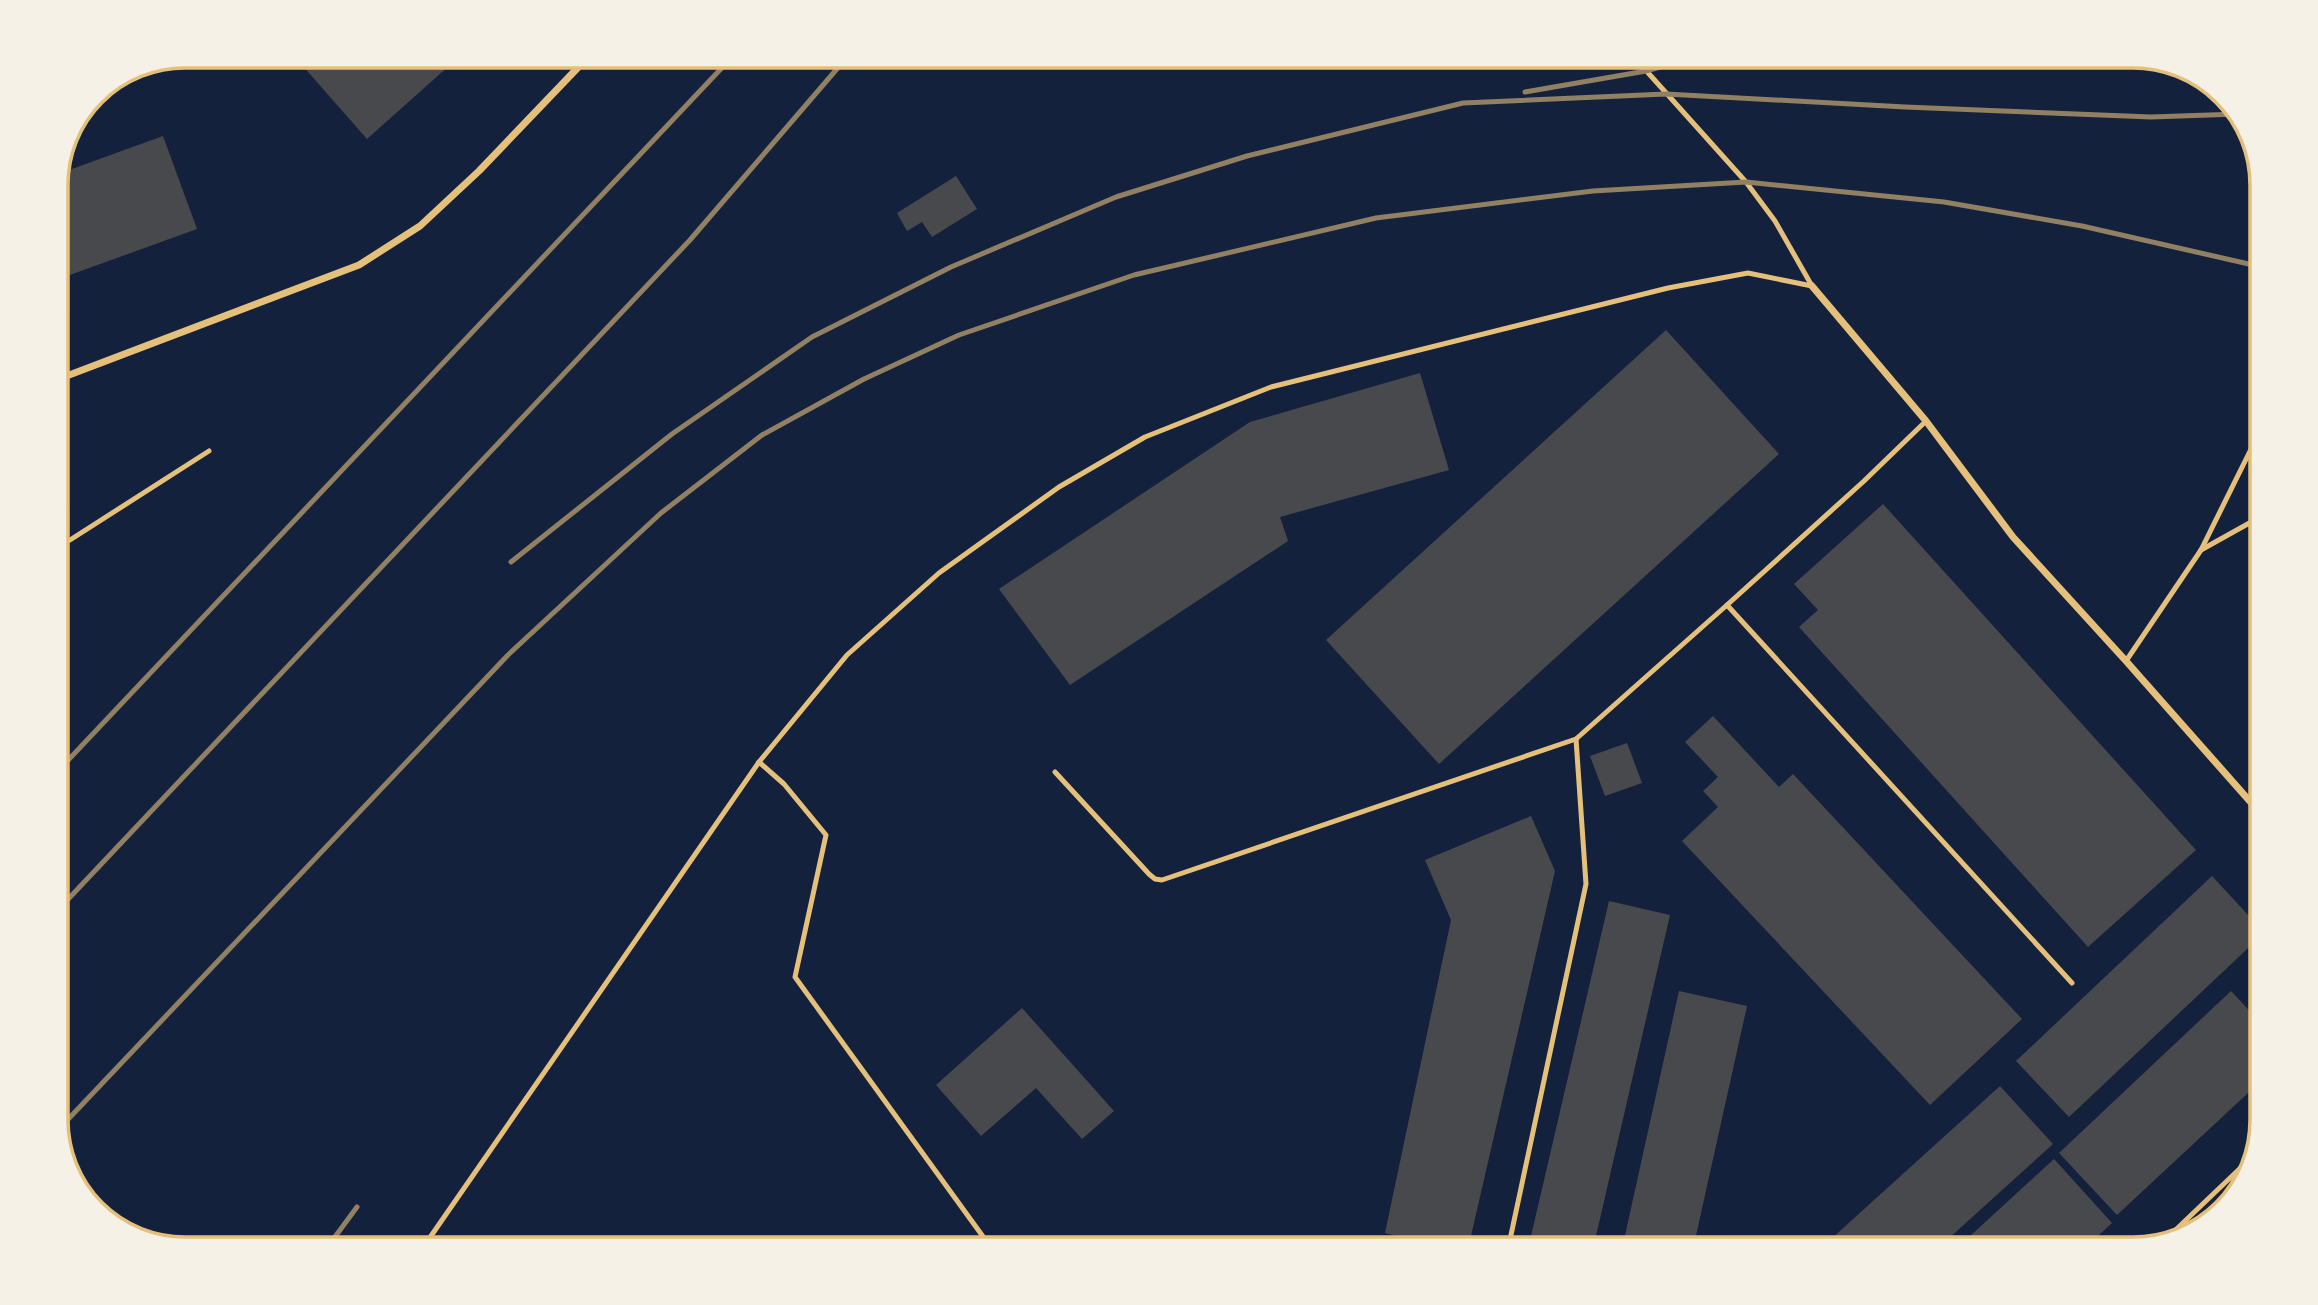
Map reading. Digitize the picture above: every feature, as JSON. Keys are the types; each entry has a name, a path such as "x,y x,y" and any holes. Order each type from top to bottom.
{"street":[{"path":"69,375 359,265 420,226 479,171 578,68"},
{"path":"1812,286 1926,421 2012,537 2250,802"}],"lane":[{"path":"1644,68 1746,182 1775,220 1812,286"},
{"path":"428,1237 759,762 847,655 939,573 1059,487 1145,437 1271,387 1668,288 1748,273 1812,286"},
{"path":"1055,772 1149,874 1162,880 1576,739 1864,481 1926,421"},
{"path":"69,540 209,451"},
{"path":"2126,661 2200,550 2249,452"},
{"path":"2200,550 2249,523"},
{"path":"1727,605 2072,983"},
{"path":"1511,1237 1586,884 1576,739"},
{"path":"759,762 784,784 826,835 795,977 983,1237"},
{"path":"2177,1228 2238,1170"}],"building":[{"path":"305,68 447,68 367,139"},
{"path":"163,136 197,229 69,275 70,170"},
{"path":"956,176 977,209 932,237 922,222 907,231 897,213"},
{"path":"1666,330 1779,454 1439,764 1326,640"},
{"path":"1420,373 1449,470 1280,517 1288,541 1070,685 999,589 1250,422"},
{"path":"1883,504 2196,850 2088,947 1799,627 1818,610 1794,584"},
{"path":"1713,716 1779,787 1793,774 2022,1019 1930,1105 1682,841 1718,807 1703,791 1718,777 1685,742"},
{"path":"1627,743 1642,783 1605,796 1590,756"},
{"path":"1531,816 1555,871 1471,1237 1400,1237 1385,1233 1451,920 1425,860"},
{"path":"2212,876 2250,917 2250,946 2069,1117 2016,1061"},
{"path":"1609,901 1670,915 1596,1237 1531,1237"},
{"path":"1679,991 1747,1006 1696,1237 1625,1237"},
{"path":"2231,991 2250,1011 2250,1091 2117,1215 2059,1153"},
{"path":"1022,1008 1114,1111 1082,1139 1036,1088 981,1136 936,1085"},
{"path":"2000,1086 2053,1144 1950,1237 1833,1237"},
{"path":"2054,1159 2112,1223 2097,1237 1969,1237"}],"railway":[{"path":"69,759 722,68"},
{"path":"69,898 690,240 838,68"},
{"path":"1525,92 1656,68"},
{"path":"511,562 672,434 812,337 951,267 1116,197 1247,156 1463,103 1666,94 2151,117 2226,114"},
{"path":"69,1118 508,655 661,513 762,435 864,379 959,335 1134,275 1376,218 1593,191 1746,182 1944,202 2082,226 2249,264"},
{"path":"335,1237 357,1207"}]}
